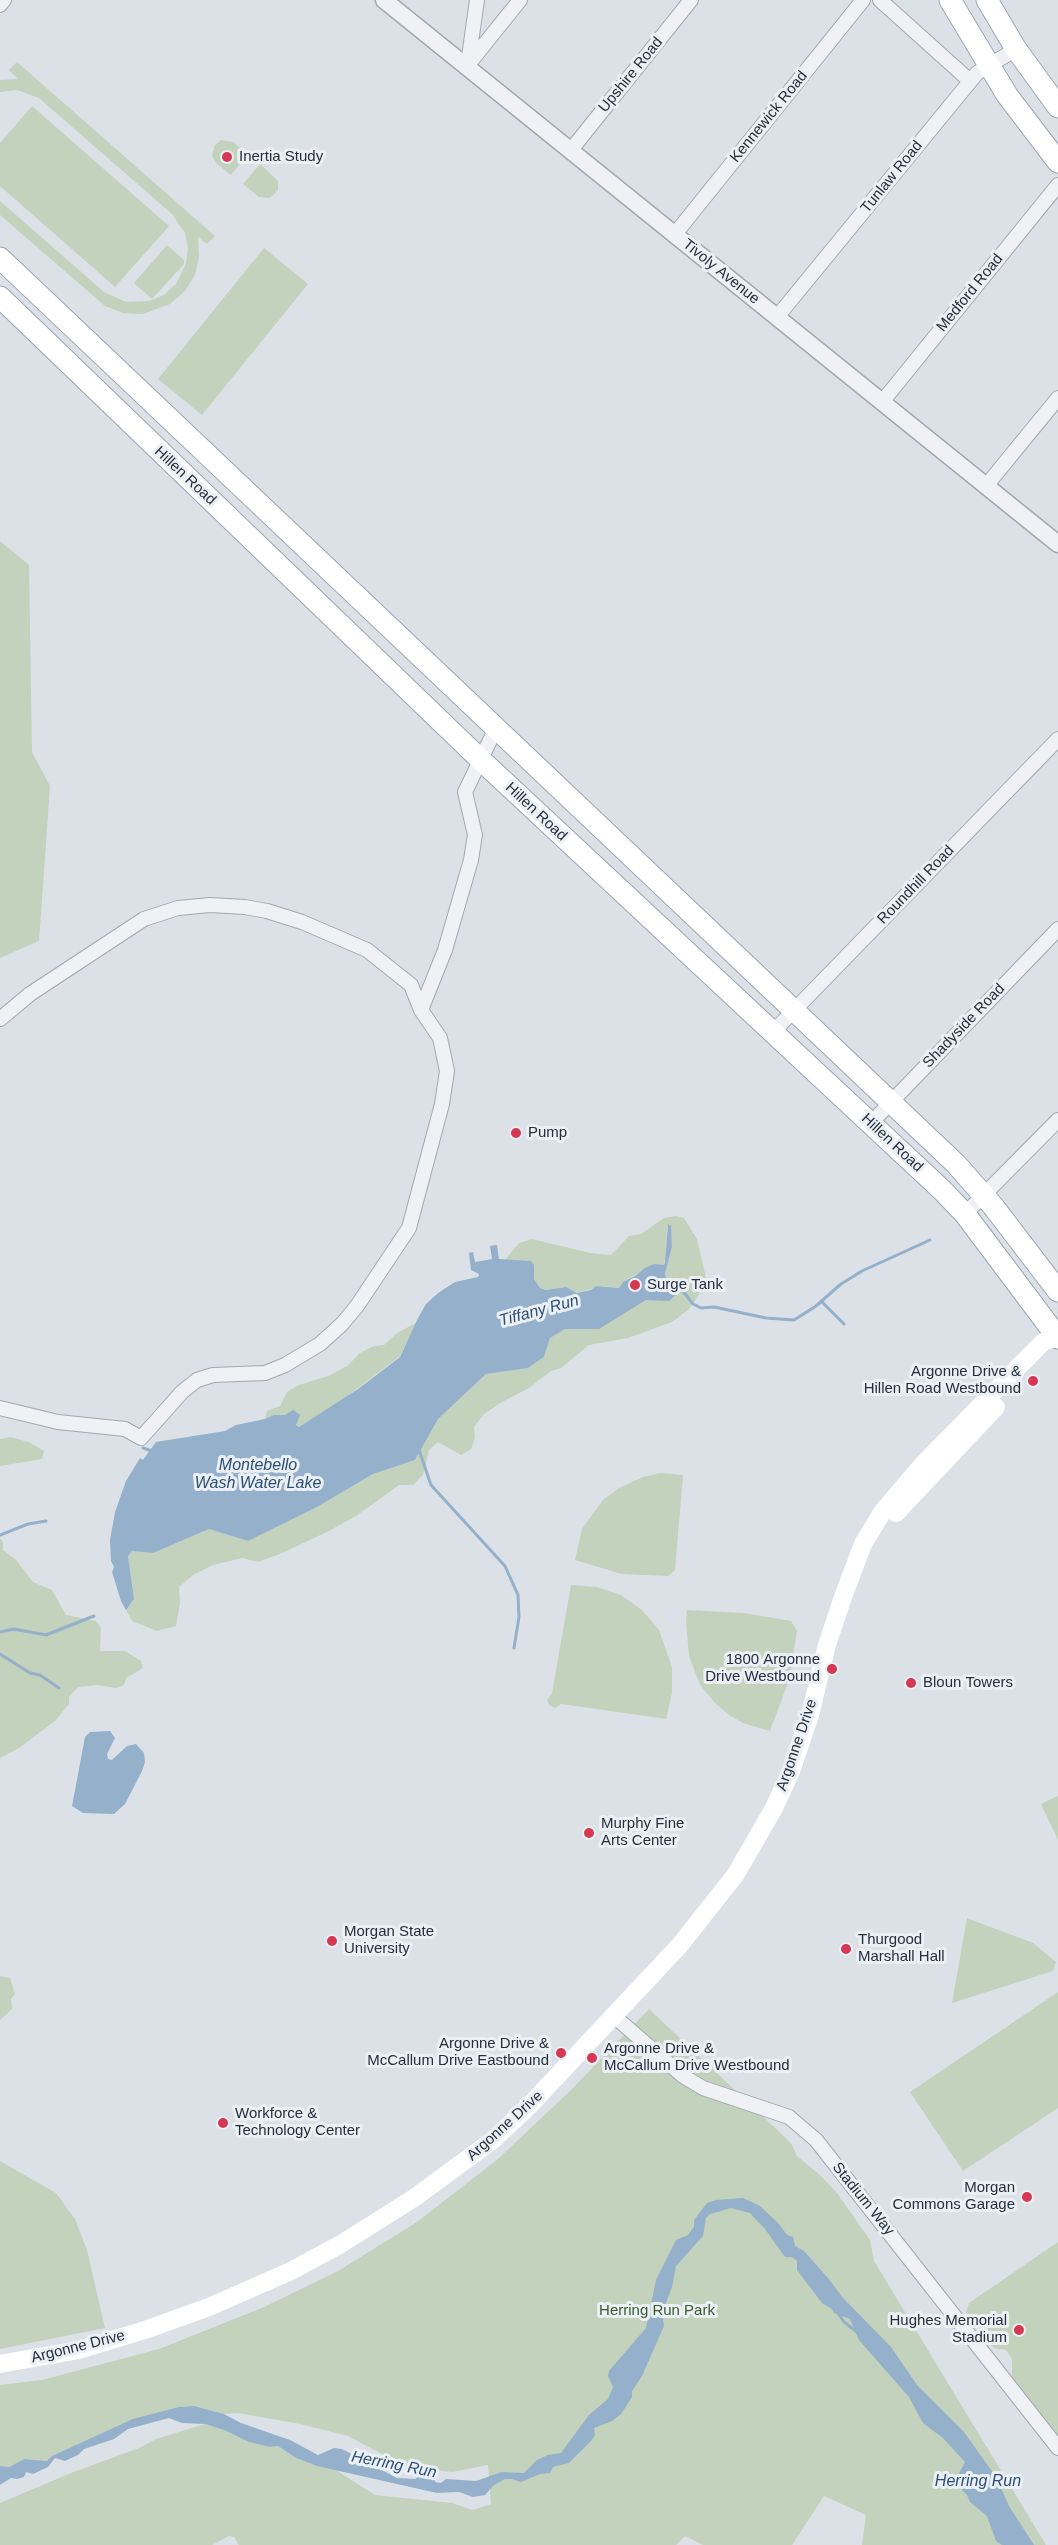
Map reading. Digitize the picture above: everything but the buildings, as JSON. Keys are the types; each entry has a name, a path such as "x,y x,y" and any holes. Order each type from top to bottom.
{"main road":[{"path":"950,0 1007,95 1058,162"},
{"path":"987,0 1016,49 1058,107"},
{"name":"Hillen Road","path":"0,258 495,730 891,1103 984,1195 1058,1291"},
{"name":"Hillen Road","path":"0,297 482,761 942,1190 965,1214 1058,1337"},
{"name":"Argonne Drive","path":"0,2364 80,2350 171,2322 267,2283 341,2244 414,2198 493,2140 543,2092 615,2017 708,1911 735,1876 774,1808 791,1771 810,1715 827,1645 856,1567 900,1508 1050,1350 1058,1337"}],"street":[{"path":"0,5 4,0"},
{"name":"Tivoly Avenue","path":"384,0 1058,544"},
{"path":"467,66 477,0"},
{"path":"467,66 520,0"},
{"name":"Upshire Road","path":"571,150 692,0"},
{"name":"Kennewick Road","path":"675,234 864,0"},
{"path":"880,0 970,81"},
{"name":"Tunlaw Road","path":"777,317 977,73 1016,49"},
{"name":"Medford Road","path":"882,402 1058,185"},
{"path":"986,486 1058,398"},
{"path":"421,1010 445,950 471,860 475,835 465,792 482,761 495,730"},
{"name":"Roundhill Road","path":"773,1032 1058,739"},
{"path":"0,1019 30,994 144,919 178,908 210,905 267,911 327,931 367,950 411,985 421,1010 441,1038 447,1071 442,1104 414,1217 406,1235 357,1306 332,1334 304,1354 273,1371 251,1375 213,1375 197,1380 182,1392 141,1438 125,1429 58,1422 0,1408"},
{"name":"Shadyside Road","path":"870,1124 1058,929"},
{"path":"965,1214 1058,1120"},
{"name":"Stadium Way","path":"615,2017 683,2076 703,2088 789,2117 816,2140 1058,2448"}],"green space":[{"path":"17,62 215,236 207,244 198,237 199,257 195,275 185,291 170,304 143,314 123,313 105,306 0,215 0,201 104,292 126,302 149,301 164,295 176,284 186,264 188,248 185,233 172,214 39,98 17,90 0,92 0,80 18,79 9,70"},
{"path":"32,106 169,226 115,287 0,186 0,143"},
{"path":"221,140 233,142 248,154 231,175 216,163 212,156 215,145"},
{"path":"260,164 278,181 278,190 270,198 259,197 243,184"},
{"path":"167,245 184,260 184,264 152,299 134,283"},
{"path":"264,248 308,284 202,415 158,379"},
{"path":"0,541 29,565 32,752 50,786 39,941 0,958"},
{"path":"676,1216 684,1218 697,1239 706,1278 697,1298 688,1310 672,1322 628,1338 589,1345 561,1368 551,1371 529,1388 484,1414 474,1427 475,1438 471,1449 461,1455 438,1442 429,1450 423,1475 413,1485 399,1485 356,1516 329,1531 258,1562 242,1558 213,1565 193,1575 179,1587 180,1603 176,1626 157,1631 132,1621 126,1610 134,1599 128,1556 132,1551 153,1553 209,1529 248,1541 317,1507 373,1474 415,1460 438,1419 486,1374 528,1368 544,1357 550,1338 565,1329 599,1328 646,1300 669,1300 674,1296 669,1290 665,1273 672,1247 672,1238 667,1226 666,1258 663,1266 654,1264 623,1282 619,1288 602,1286 577,1293 566,1287 546,1290 540,1288 534,1279 534,1265 531,1261 505,1260 519,1243 532,1239 590,1253 611,1255 629,1236 641,1234 664,1218"},
{"path":"416,1323 400,1356 342,1400 299,1427 285,1415 274,1415 265,1419 267,1411 280,1406 287,1392 347,1366 360,1353 374,1346 384,1345 397,1333"},
{"path":"10,1437 29,1442 44,1451 42,1459 0,1466 0,1439"},
{"path":"660,1473 683,1475 675,1570 668,1576 622,1574 575,1560 582,1529 603,1500 619,1488 643,1477"},
{"path":"0,1538 3,1542 3,1550 16,1560 33,1582 52,1590 66,1615 96,1621 101,1628 100,1651 125,1651 141,1661 143,1668 126,1678 124,1685 116,1688 98,1685 78,1687 69,1697 69,1704 56,1720 19,1748 0,1758"},
{"path":"571,1585 597,1587 621,1595 642,1610 659,1630 672,1667 672,1693 666,1719 561,1704 555,1708 549,1705 547,1700 552,1693"},
{"path":"687,1610 743,1613 791,1621 797,1631 789,1680 770,1731 743,1723 729,1715 700,1685 689,1656"},
{"path":"1058,1796 1058,1840 1041,1804"},
{"path":"967,1918 1033,1943 1056,1962 1053,1971 952,2003"},
{"path":"0,1976 10,1978 15,1994 11,1999 12,2009 0,2020"},
{"path":"1058,1992 1058,2108 963,2171 910,2092"},
{"name":"Herring Run Park","path":"649,2009 791,2143 797,2156 837,2193 870,2240 874,2261 1046,2545 862,2545 866,2515 824,2496 792,2545 703,2545 685,2536 676,2545 239,2545 234,2537 229,2536 212,2545 0,2545 0,2503 139,2448 156,2439 205,2424 249,2442 270,2447 278,2446 296,2458 317,2466 331,2467 375,2495 452,2503 473,2510 491,2504 488,2465 453,2472 403,2465 348,2436 300,2424 238,2413 224,2414 194,2406 179,2407 47,2461 24,2459 9,2467 0,2466 0,2385 42,2380 159,2349 264,2307 338,2271 417,2222 498,2159 571,2090"},
{"path":"0,2161 56,2193 75,2219 87,2250 105,2328 0,2349"},
{"name":"Hughes Memorial Stadium","path":"1058,2242 1058,2435 1012,2377 1012,2359 1006,2350 994,2348 966,2313 969,2303"}],"water":[{"name":"Montebello Wash Water Lake","path":"668,1224 671,1226 672,1247 665,1273 668,1287 673,1292 681,1283 685,1287 669,1301 646,1300 599,1329 565,1329 550,1338 544,1357 528,1368 486,1374 438,1419 415,1460 373,1474 317,1507 248,1541 209,1529 153,1553 132,1551 128,1556 134,1599 126,1610 112,1572 114,1567 111,1561 110,1540 115,1512 126,1481 140,1458 143,1460 156,1442 225,1431 236,1425 274,1415 285,1415 293,1410 300,1415 296,1425 299,1427 358,1389 400,1357 426,1304 455,1282 478,1277 479,1274 471,1270 469,1253 473,1252 475,1262 492,1259 490,1246 497,1245 499,1259 531,1261 534,1265 534,1279 540,1288 546,1290 566,1287 577,1293 591,1290 596,1286 619,1288 623,1282 645,1268 665,1263"},
{"path":"110,1731 115,1738 107,1754 108,1759 112,1760 127,1746 136,1744 144,1753 145,1762 125,1804 114,1814 83,1813 72,1806 85,1737 90,1732"},
{"name":"Herring Run","path":"743,2198 760,2206 787,2235 793,2237 795,2246 804,2251 843,2298 891,2347 917,2385 964,2432 996,2477 1009,2506 1034,2545 1002,2545 996,2541 987,2516 970,2502 960,2488 958,2475 965,2462 943,2438 923,2423 909,2397 859,2340 850,2319 834,2313 822,2303 797,2270 797,2261 792,2257 785,2257 750,2213 731,2208 710,2214 706,2218 703,2236 676,2266 672,2287 662,2313 664,2326 642,2376 632,2391 632,2397 621,2414 612,2421 594,2428 595,2435 591,2441 569,2463 553,2467 550,2473 540,2474 521,2482 505,2479 494,2485 485,2495 473,2497 459,2492 437,2493 317,2466 296,2458 278,2446 270,2447 249,2442 205,2424 182,2423 169,2418 128,2429 114,2439 84,2449 78,2455 65,2461 55,2458 48,2467 33,2474 26,2472 24,2477 11,2478 0,2485 0,2466 9,2467 24,2459 47,2461 52,2456 133,2419 179,2407 194,2406 224,2414 241,2423 290,2440 318,2455 334,2448 342,2449 397,2478 415,2479 425,2472 435,2476 435,2482 441,2483 446,2479 476,2481 502,2472 524,2473 537,2460 561,2453 589,2415 608,2399 613,2387 608,2376 609,2371 646,2328 656,2280 676,2240 688,2235 694,2227 694,2220 707,2203"}],"waterway":[{"name":"Tiffany Run","path":"682,1290 693,1304 701,1308 714,1307 766,1318 794,1320 862,1271 930,1240"},
{"path":"821,1301 844,1324"},
{"name":"Tiffany Run","path":"143,1448 152,1451"},
{"path":"419,1450 431,1485 505,1566 518,1595 519,1617 514,1648"},
{"name":"Tiffany Run","path":"0,1535 28,1524 46,1521"},
{"name":"Tiffany Run","path":"0,1632 14,1629 46,1635 94,1616"},
{"path":"0,1654 59,1688"},
{"name":"Herring Run","path":"838,2313 844,2322 857,2332"}],"place":[{"name":"Inertia Study","path":"227,157"},
{"name":"Pump","path":"516,1133"},
{"name":"Surge Tank","path":"635,1285"},
{"name":"Argonne Drive & Hillen Road Westbound","path":"1033,1381"},
{"name":"1800 Argonne Drive Westbound","path":"832,1669"},
{"name":"Bloun Towers","path":"911,1683"},
{"name":"Murphy Fine Arts Center","path":"589,1833"},
{"name":"Morgan State University","path":"332,1941"},
{"name":"Thurgood Marshall Hall","path":"846,1949"},
{"name":"Argonne Drive & McCallum Drive Eastbound","path":"561,2053"},
{"name":"Argonne Drive & McCallum Drive Westbound","path":"592,2058"},
{"name":"Workforce & Technology Center","path":"223,2123"},
{"name":"Morgan Commons Garage","path":"1027,2197"},
{"name":"Hughes Memorial Stadium","path":"1019,2330"}]}
